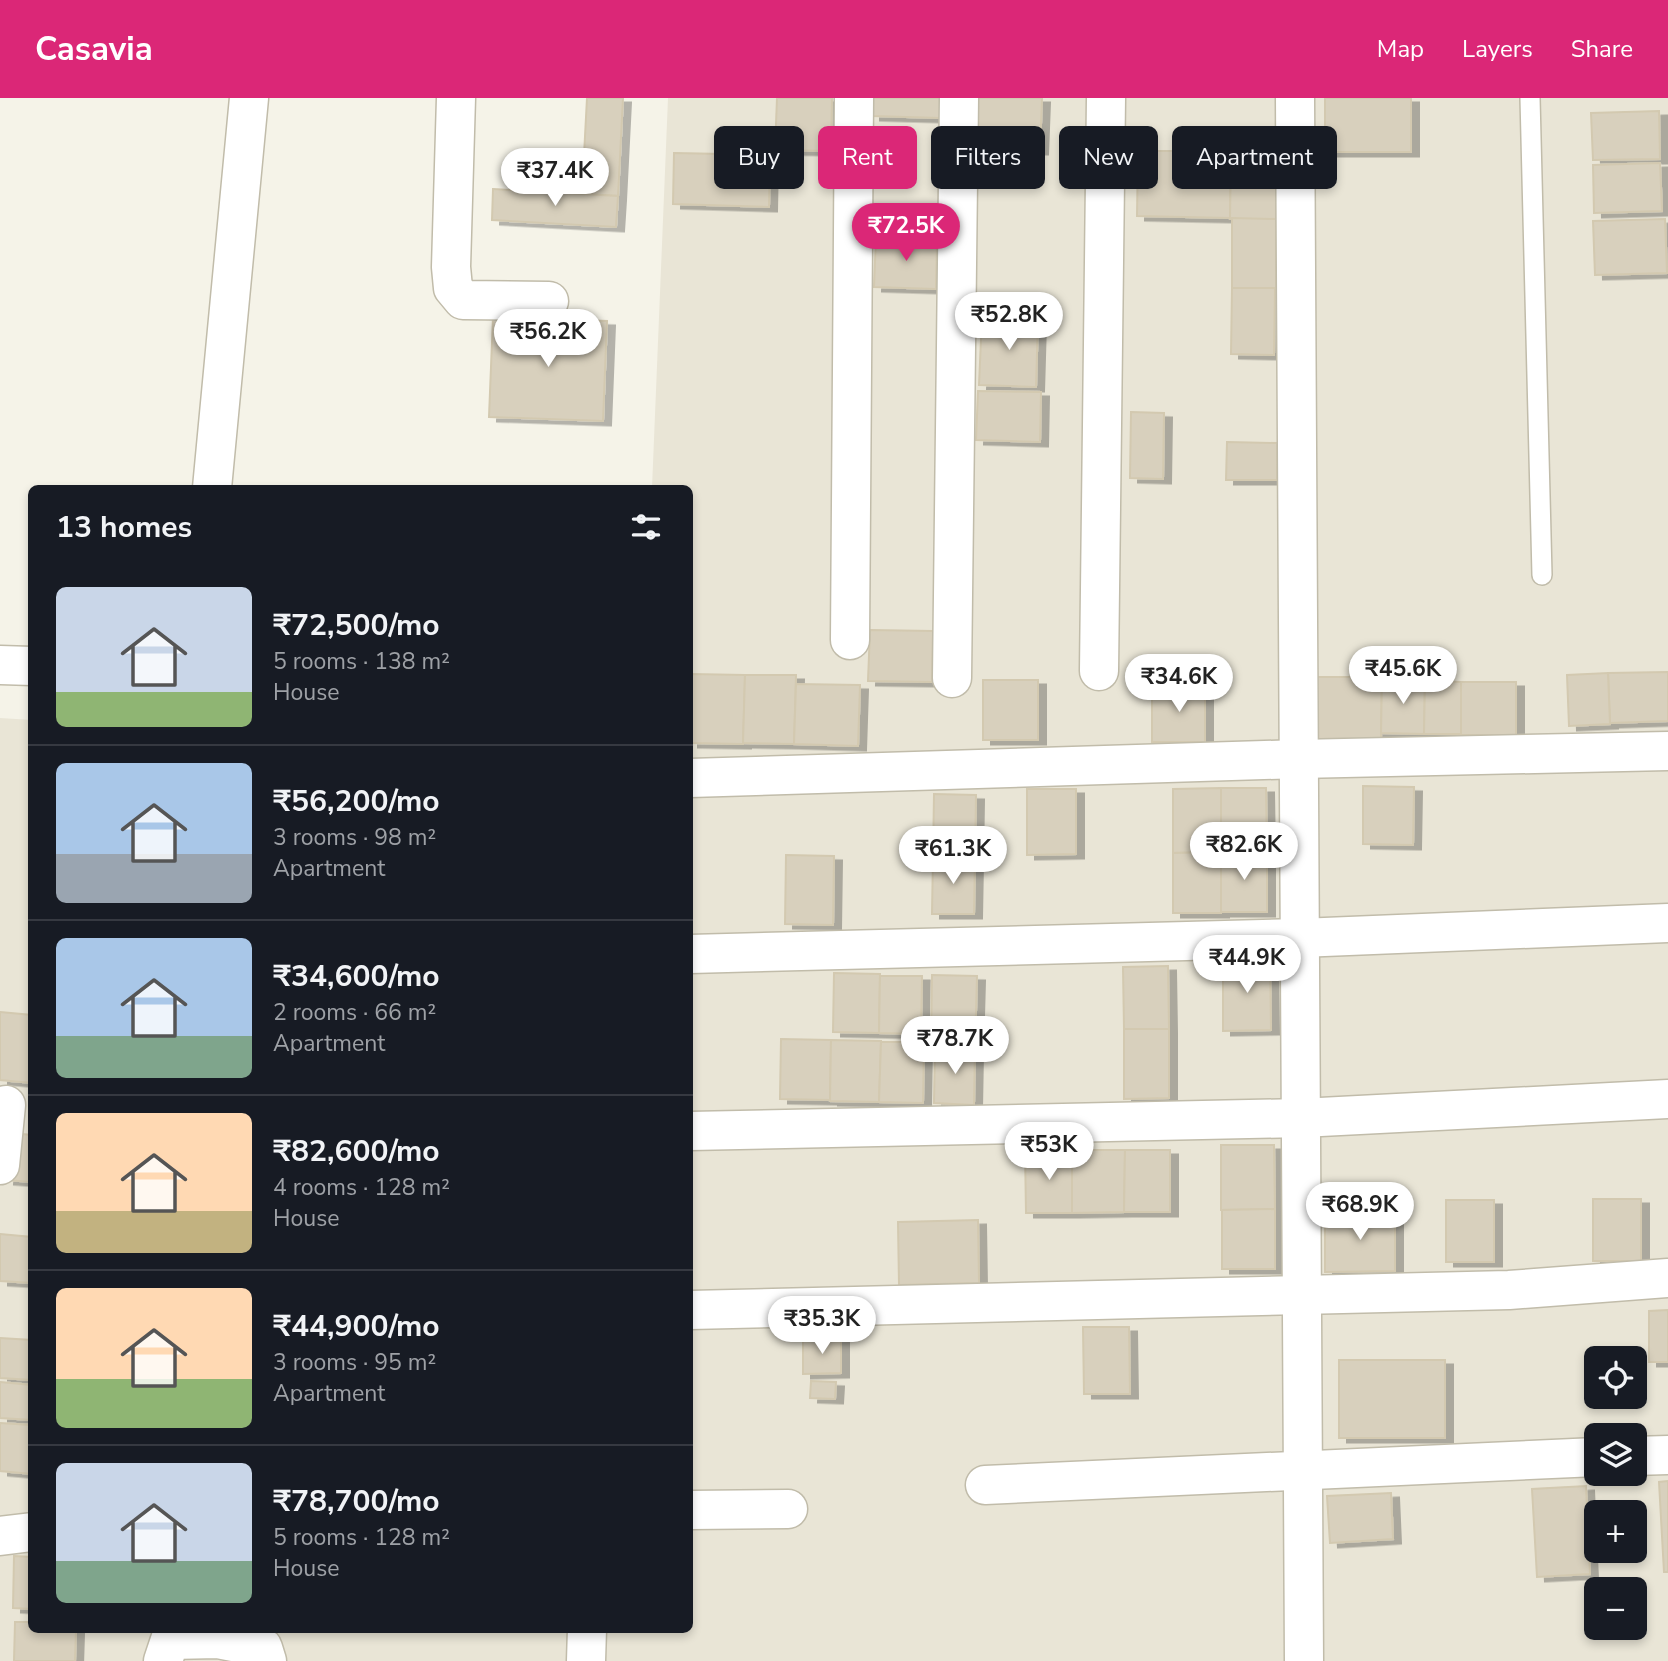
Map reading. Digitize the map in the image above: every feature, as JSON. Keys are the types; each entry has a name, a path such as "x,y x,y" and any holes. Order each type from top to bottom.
{"street":[{"path":"212,485 249,98"},
{"path":"456,98 451,228 453,288 463,300 549,301"},
{"path":"850,640 854,98"},
{"path":"952,678 959,98"},
{"path":"1099,671 1106,98"},
{"path":"1295,98 1304,1661"},
{"path":"0,665 28,667"},
{"path":"693,778 1298,759 1668,751"},
{"path":"693,954 1300,938 1668,923"},
{"path":"693,1131 1301,1118 1668,1099"},
{"path":"0,1165 13,1105"},
{"path":"693,1310 1509,1290 1668,1278"},
{"path":"1647,1455 1668,1454"},
{"path":"985,1485 1584,1458"},
{"path":"693,1510 788,1509"},
{"path":"0,1536 28,1532"},
{"path":"586,1661 587,1633"},
{"path":"163,1661 170,1640 218,1639 263,1648 267,1661"}],"lane":[{"path":"1530,98 1542,575"}],"shaded area":[{"path":"668,98 1668,98 1668,1661 0,1661 0,718 28,720 28,1633 693,1633 693,485 652,485"}],"building":[{"path":"587,98 623,98 618,196 582,194"},
{"path":"777,98 832,98 831,126 818,126 818,151 804,151 804,126 776,126"},
{"path":"872,98 941,98 940,118 872,116"},
{"path":"976,98 1042,98 1041,126 975,126"},
{"path":"1325,98 1411,98 1411,152 1337,152 1337,126 1325,126"},
{"path":"1659,111 1660,159 1593,160 1591,113"},
{"path":"1158,151 1172,151 1172,189 1230,189 1230,218 1137,216 1137,189 1158,189"},
{"path":"674,153 714,154 714,189 769,189 769,207 673,204"},
{"path":"1660,163 1662,211 1594,213 1593,165"},
{"path":"493,189 618,196 616,227 492,220"},
{"path":"1230,189 1276,189 1276,219 1230,219"},
{"path":"1232,218 1276,219 1276,288 1232,288"},
{"path":"1665,219 1667,273 1595,275 1593,221"},
{"path":"876,236 937,238 936,289 874,287"},
{"path":"1232,288 1275,288 1274,355 1231,354"},
{"path":"493,317 607,321 603,421 489,417"},
{"path":"982,317 1038,319 1036,387 979,385"},
{"path":"978,391 1041,392 1040,442 976,440"},
{"path":"1131,412 1164,413 1163,479 1130,478"},
{"path":"1227,442 1277,443 1277,480 1226,480"},
{"path":"870,630 933,631 932,682 868,681"},
{"path":"1668,672 1668,721 1610,723 1608,673"},
{"path":"1608,673 1610,724 1569,726 1567,675"},
{"path":"693,674 745,675 743,744 693,743"},
{"path":"745,675 796,675 794,744 743,743"},
{"path":"1316,677 1382,677 1381,740 1315,739"},
{"path":"1382,677 1425,678 1424,734 1381,733"},
{"path":"983,680 1038,680 1038,740 983,740"},
{"path":"1425,681 1461,682 1461,734 1424,734"},
{"path":"1461,682 1516,682 1516,735 1461,735"},
{"path":"796,684 860,685 858,746 794,744"},
{"path":"1152,685 1205,685 1205,742 1152,742"},
{"path":"1363,786 1414,787 1413,845 1363,844"},
{"path":"1221,788 1221,852 1173,853 1173,789"},
{"path":"1221,788 1266,788 1267,852 1221,852"},
{"path":"1027,789 1076,789 1076,854 1027,855"},
{"path":"934,794 976,795 975,858 933,857"},
{"path":"1221,852 1221,913 1173,913 1173,853"},
{"path":"1221,852 1267,852 1267,912 1221,912"},
{"path":"786,855 834,856 833,925 785,924"},
{"path":"933,857 975,858 974,914 932,914"},
{"path":"1270,959 1271,1030 1223,1031 1223,960"},
{"path":"1168,966 1169,1029 1124,1029 1123,967"},
{"path":"834,973 880,974 879,1033 833,1032"},
{"path":"932,975 977,976 975,1048 931,1047"},
{"path":"880,976 922,976 921,1034 879,1033"},
{"path":"0,1012 28,1015 28,1083 0,1080"},
{"path":"1124,1029 1169,1029 1169,1098 1124,1099"},
{"path":"781,1039 831,1040 830,1100 780,1099"},
{"path":"831,1040 881,1041 879,1102 830,1101"},
{"path":"881,1042 924,1042 923,1103 879,1102"},
{"path":"935,1047 975,1048 974,1105 934,1103"},
{"path":"10,1133 28,1135 28,1182 6,1180"},
{"path":"1221,1145 1274,1145 1275,1209 1221,1210"},
{"path":"1072,1150 1125,1150 1124,1212 1072,1213"},
{"path":"1072,1150 1072,1213 1026,1213 1025,1151"},
{"path":"1125,1150 1170,1150 1170,1212 1124,1212"},
{"path":"1593,1199 1641,1199 1641,1261 1593,1261"},
{"path":"1446,1200 1494,1200 1494,1262 1446,1262"},
{"path":"1275,1209 1275,1269 1222,1269 1222,1210"},
{"path":"1325,1213 1395,1213 1395,1271 1325,1272"},
{"path":"978,1220 979,1283 899,1285 898,1222"},
{"path":"0,1234 28,1237 28,1283 0,1281"},
{"path":"1668,1310 1668,1362 1649,1362 1649,1311"},
{"path":"1083,1327 1129,1327 1130,1394 1084,1394"},
{"path":"0,1338 28,1340 28,1380 0,1378"},
{"path":"841,1338 841,1373 803,1374 803,1339"},
{"path":"1339,1360 1445,1360 1445,1438 1339,1438"},
{"path":"811,1381 836,1382 835,1399 810,1398"},
{"path":"0,1382 28,1385 28,1420 0,1418"},
{"path":"0,1423 28,1425 28,1474 0,1471"},
{"path":"1668,1481 1668,1572 1664,1572 1659,1482"},
{"path":"1586,1486 1584,1563 1590,1563 1590,1574 1537,1577 1532,1489"},
{"path":"1391,1493 1393,1539 1330,1543 1327,1496"},
{"path":"14,1556 28,1557 28,1609 13,1608"},
{"path":"15,1622 28,1622 28,1633 76,1633 75,1661 14,1661"}]}
